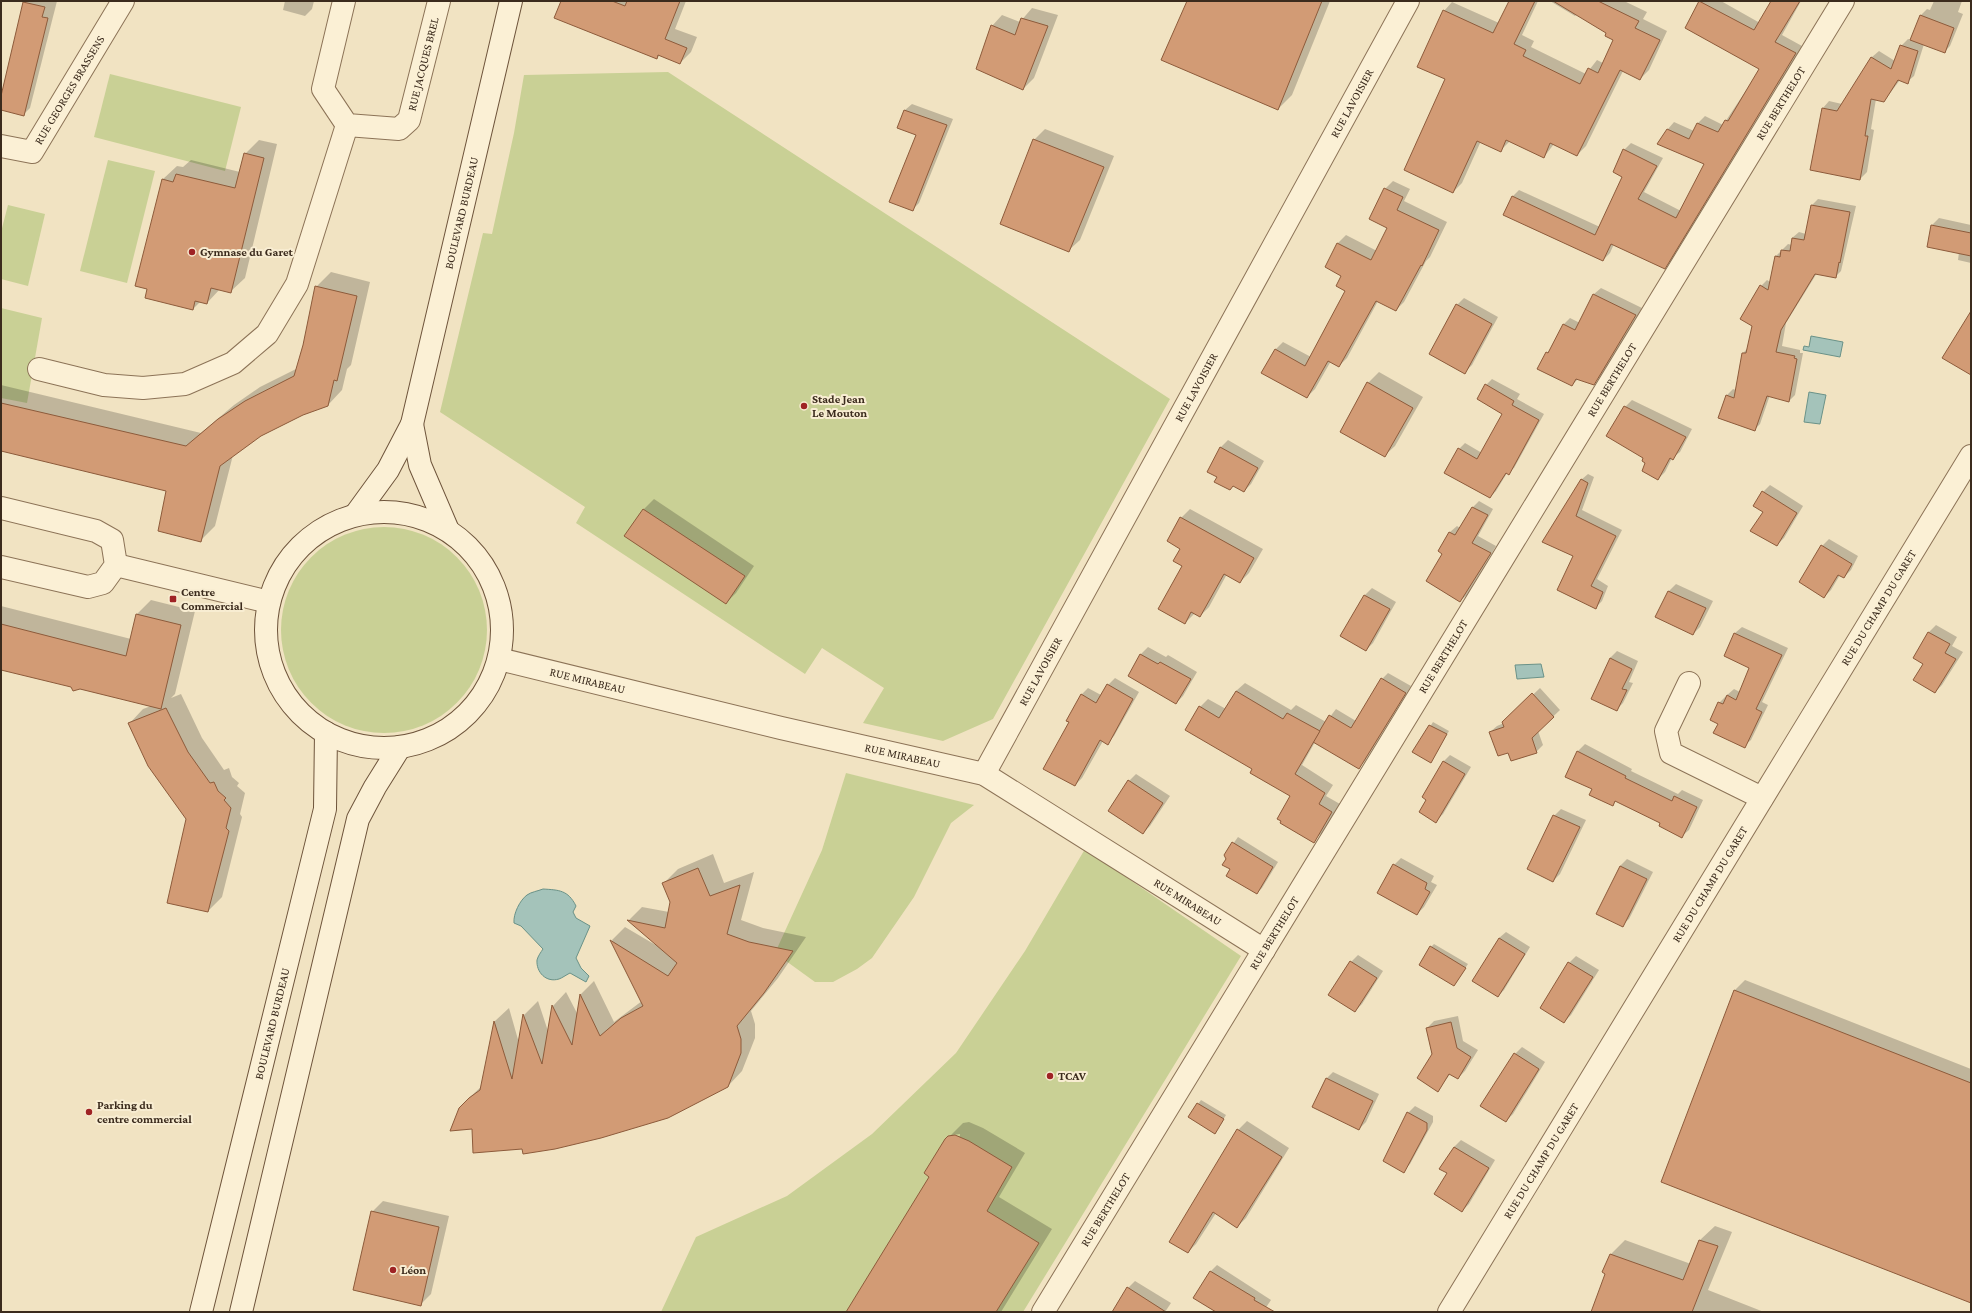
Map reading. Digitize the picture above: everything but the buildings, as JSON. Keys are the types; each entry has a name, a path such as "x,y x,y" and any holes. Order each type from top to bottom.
{"street":[{"name":"RUE GEORGES BRASSENS","path":"1,146 32,152 123,1"},
{"path":"39,369 104,385 143,388 185,384 233,363 267,334 297,284 347,125 323,89 344,1"},
{"name":"RUE JACQUES BREL","path":"347,125 398,129 409,120 439,1"},
{"name":"BOULEVARD BURDEAU","path":"356,514 388,470 412,424 511,1"},
{"name":"RUE LAVOISIER","path":"984,774 1408,1"},
{"name":"RUE BERTHELOT","path":"1043,1312 1843,1"},
{"name":"BOULEVARD BURDEAU","path":"412,424 420,465 447,528"},
{"name":"RUE DU CHAMP DU GARET","path":"1449,1312 1971,456"},
{"path":"1,508 96,531 112,540 116,565 104,584 88,588 1,567"},
{"path":"387,511 410,514 447,528 475,553 494,585 503,621 499,659 486,691 463,718 433,738 400,747 374,748 350,743 326,733 302,715 283,691 270,663 266,632 269,602 281,572 300,546 326,526 356,514 387,511"},
{"path":"116,565 269,602"},
{"name":"RUE MIRABEAU","path":"499,659 781,728 984,774 1264,950"},
{"path":"1689,683 1666,731 1672,753 1762,798"},
{"name":"BOULEVARD BURDEAU","path":"201,1312 325,808 326,733"},
{"path":"242,1312 358,819 375,787 400,747"}],"green space":[{"name":"Stade Jean Le Mouton","path":"668,72 1170,399 993,719 943,741 863,723 884,688 822,648 805,674 576,523 585,507 440,412 483,233 492,234 514,133 524,75"},
{"path":"110,74 241,107 225,171 94,137"},
{"path":"108,160 155,171 127,283 80,271"},
{"path":"8,205 45,214 28,286 1,279 1,232"},
{"path":"1,308 42,318 27,403 1,398"},
{"path":"384,527 404,529 423,535 441,545 457,557 469,573 479,591 485,610 487,630 485,650 479,669 469,687 457,703 441,715 423,725 404,731 384,733 364,731 345,725 327,715 311,703 299,687 289,669 283,650 281,630 283,610 289,591 299,573 311,557 327,545 345,535 364,529"},
{"path":"846,773 974,805 951,823 914,897 872,958 857,969 833,982 815,982 775,953 822,850"},
{"name":"TCAV","path":"1085,849 1241,956 1023,1312 661,1312 696,1237 787,1196 872,1134 956,1053 1025,951"}],"water":[{"path":"1811,336 1843,342 1840,357 1803,350 1804,346 1809,347"},
{"path":"1809,392 1826,395 1820,424 1804,422"},
{"path":"1541,664 1544,677 1517,679 1515,665"},
{"path":"543,889 562,892 570,897 576,906 573,912 576,918 590,926 576,958 581,968 589,976 586,982 570,973 560,979 554,980 543,976 538,969 537,960 543,949 521,926 514,923 516,912 524,897"}],"place":[{"name":"Gymnase du Garet","path":"192,252"},
{"name":"Stade Jean Le Mouton","path":"804,406"},
{"name":"Centre Commercial","path":"173,599"},
{"name":"TCAV","path":"1050,1076"},
{"name":"Parking du centre commercial","path":"89,1112"},
{"name":"Léon","path":"393,1270"}]}
